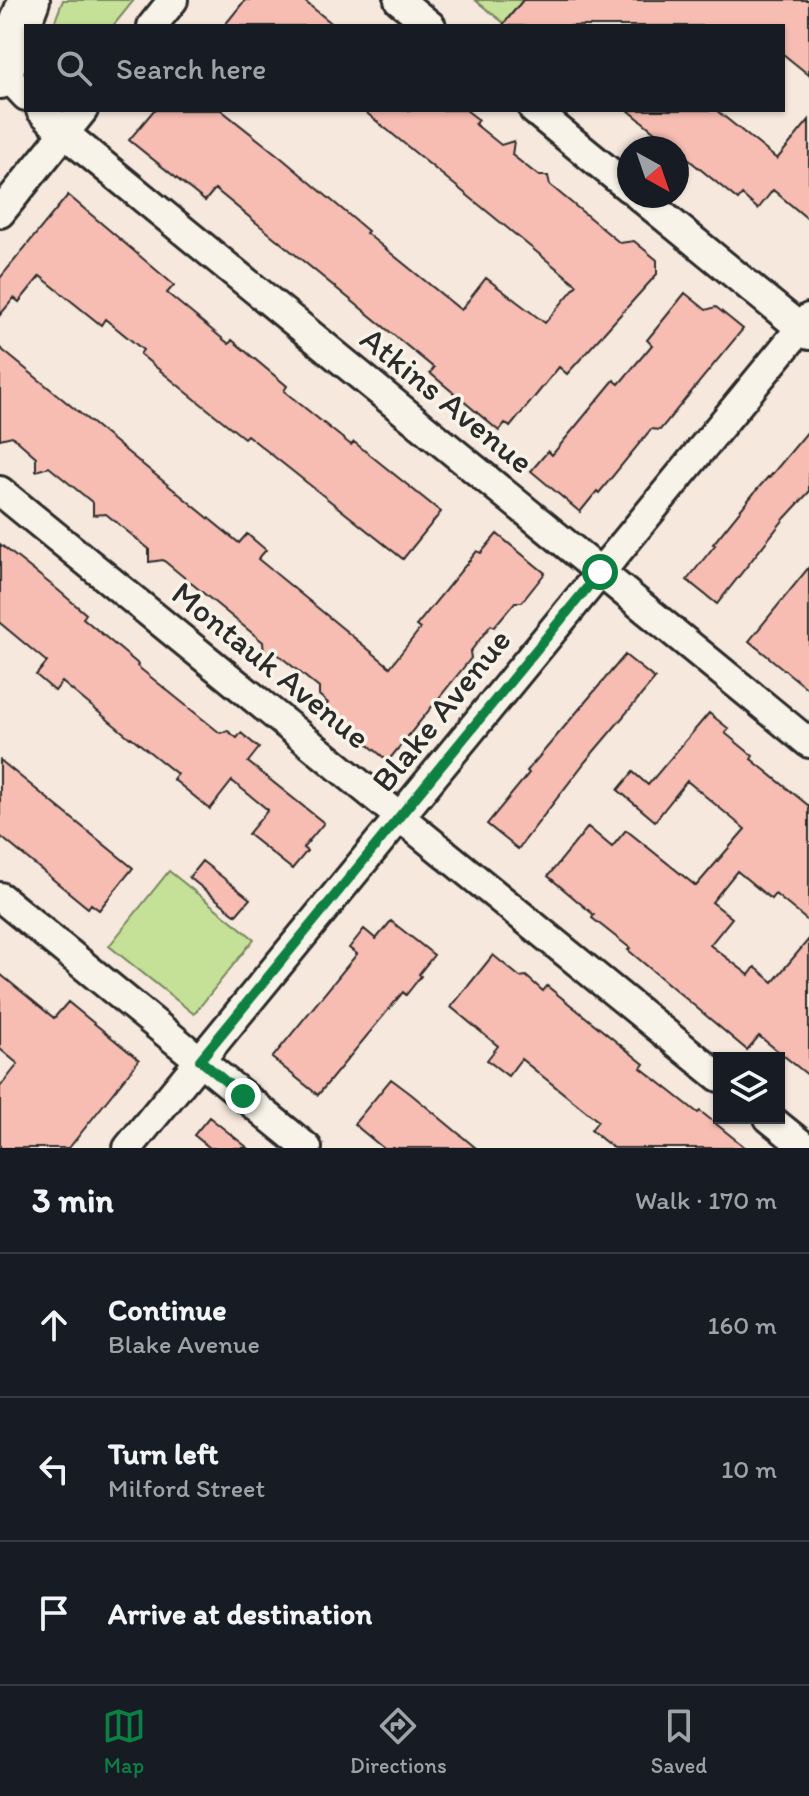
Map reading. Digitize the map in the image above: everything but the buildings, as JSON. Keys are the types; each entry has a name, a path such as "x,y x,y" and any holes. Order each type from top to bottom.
{"street":[{"path":"7,78 29,0"},
{"path":"154,24 173,0"},
{"path":"399,0 429,24"},
{"name":"Atkins Avenue","path":"43,112 64,133 809,743"},
{"path":"0,213 81,112"},
{"path":"536,112 617,178"},
{"path":"654,208 806,327"},
{"name":"Blake Avenue","path":"128,1148 600,572 806,327"},
{"name":"Montauk Avenue","path":"0,491 713,1072"},
{"path":"0,897 307,1148"},
{"path":"776,1124 806,1148"}],"green space":[{"path":"63,0 134,0 115,24 54,24"},
{"path":"475,0 523,0 504,23"},
{"path":"169,871 254,939 194,1014 109,946"}],"route":[{"path":"243,1096 200,1060 600,572"}]}
